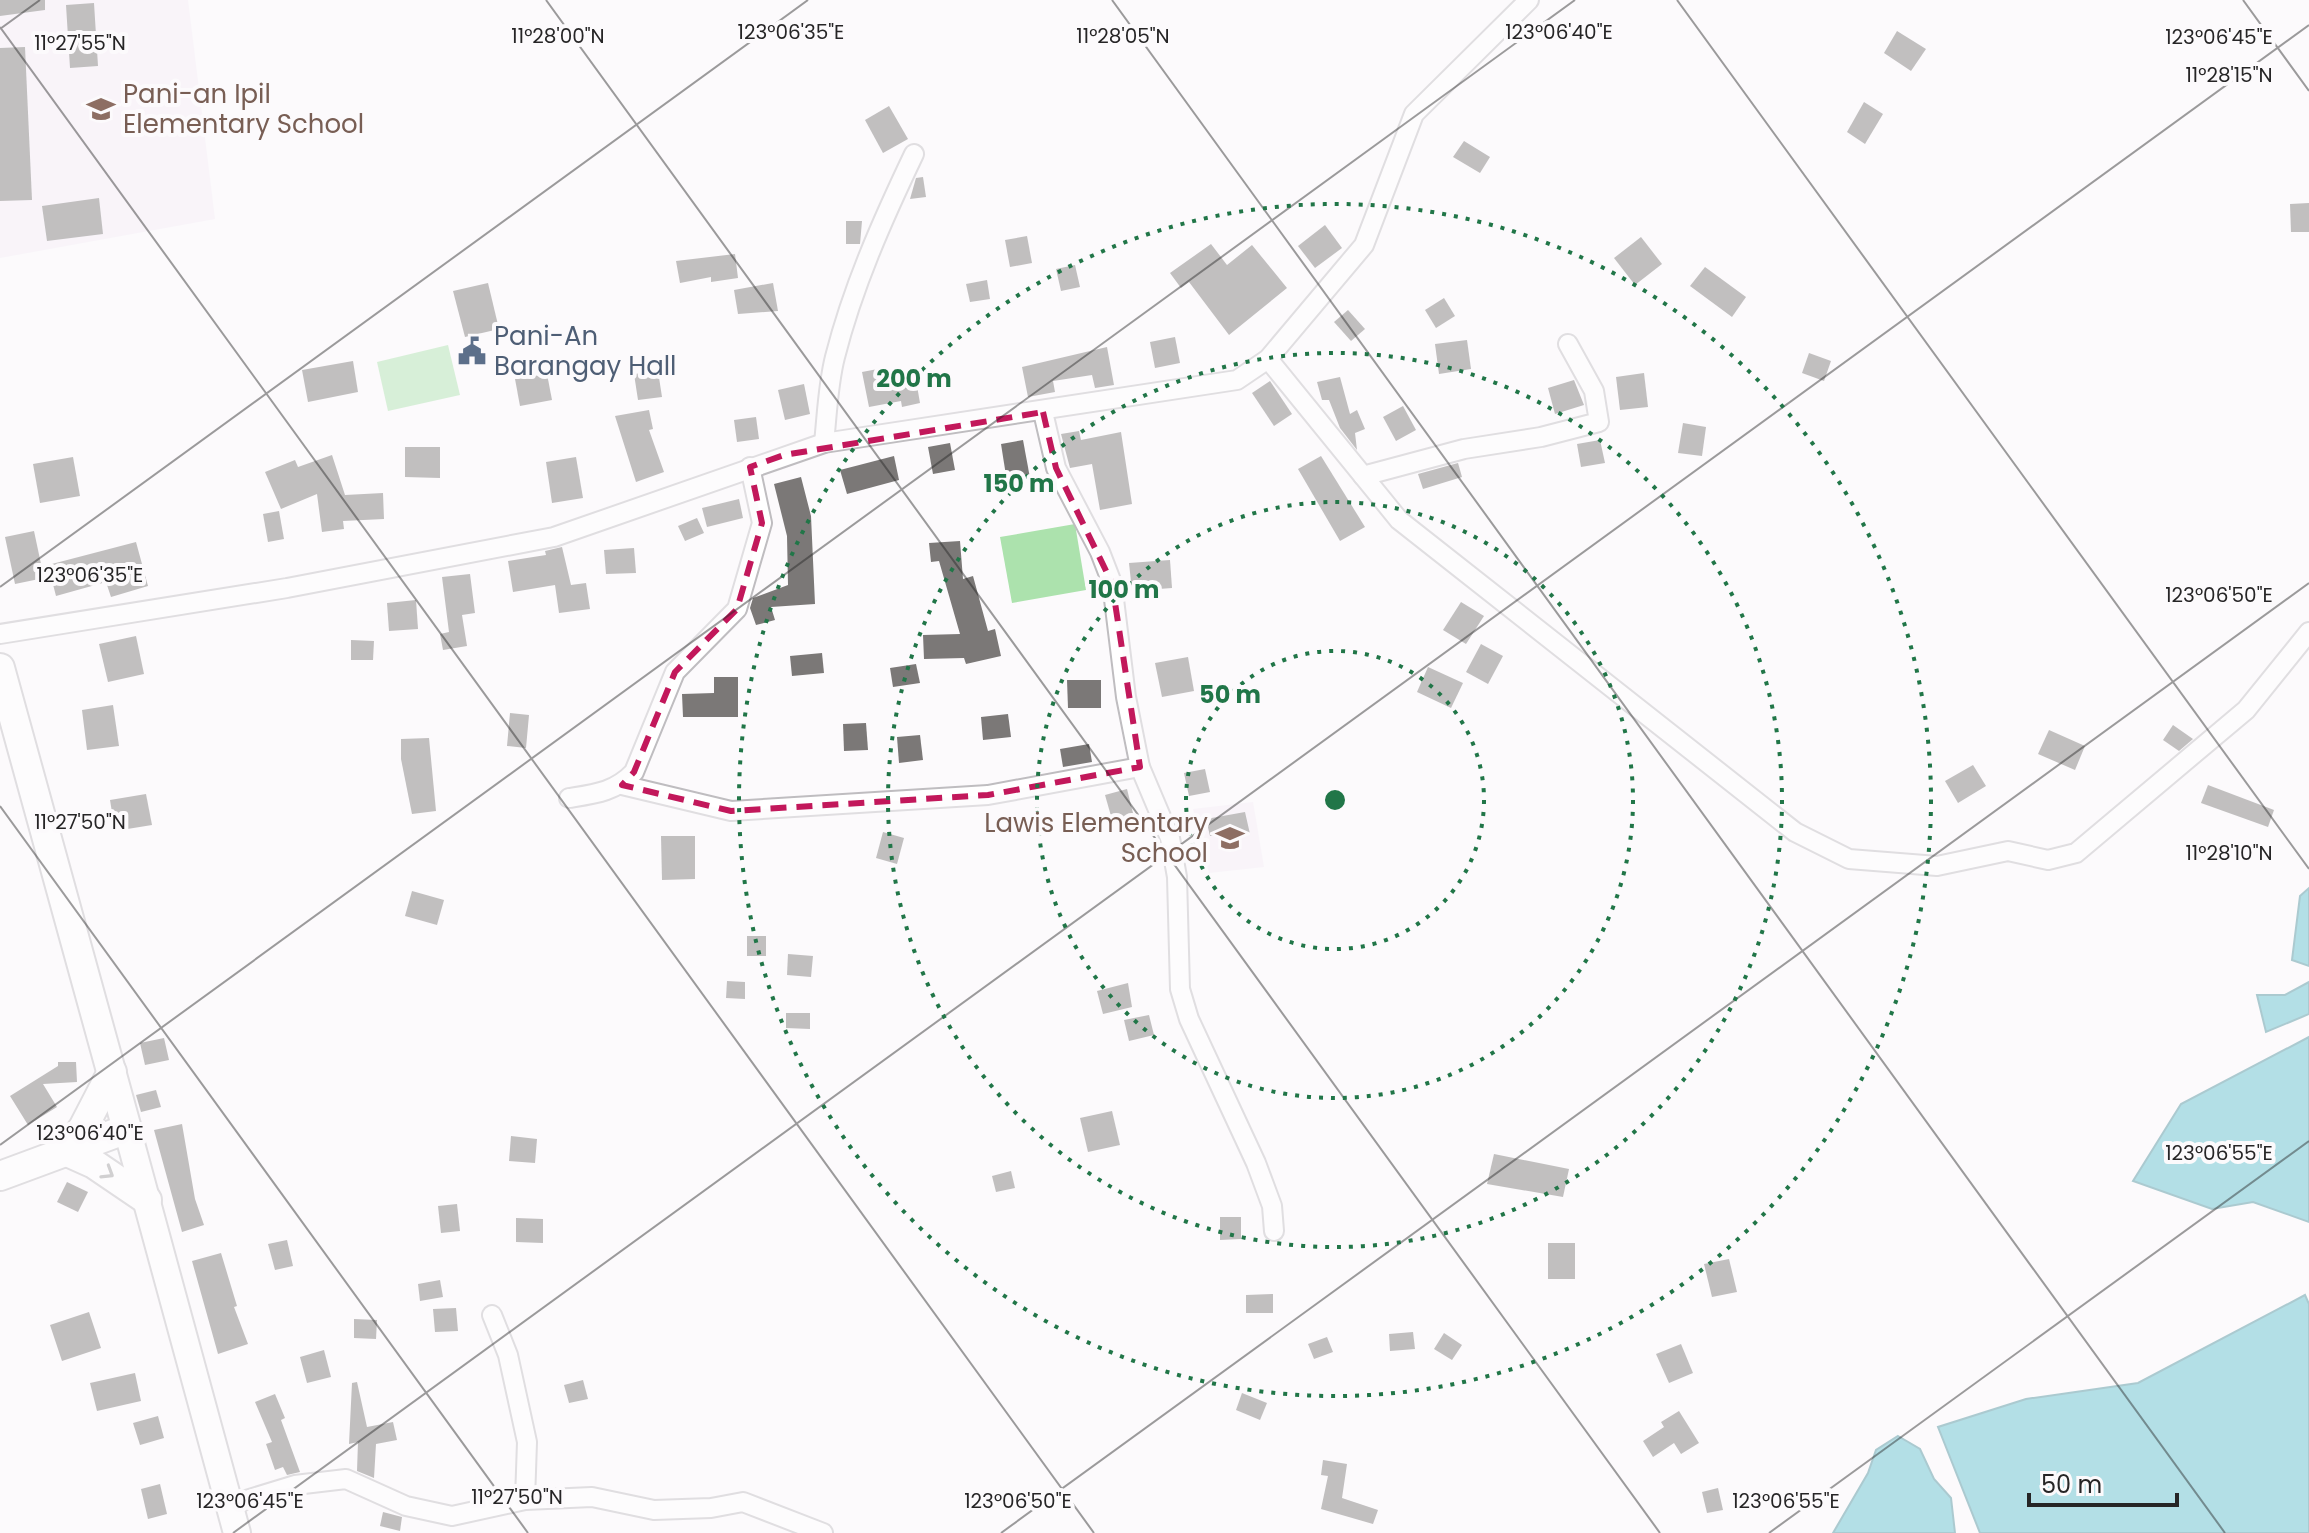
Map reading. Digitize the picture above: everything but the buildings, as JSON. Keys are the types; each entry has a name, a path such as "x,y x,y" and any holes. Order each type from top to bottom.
{"main road":[{"path":"0,668 237,1533"},
{"path":"65,1151 83,1128 112,1072"},
{"path":"0,1176 127,1129"},
{"path":"65,1151 94,1164 147,1200"}],"street":[{"path":"0,634 287,588 554,537 824,443 1237,380 1268,359 1364,245 1414,114 1529,0"},
{"path":"824,443 838,347 875,235 914,154"},
{"path":"1363,476 1464,449 1541,437 1599,422 1594,391 1568,344"},
{"path":"1268,359 1399,520 1795,832 1849,859 1937,866 2008,851 2048,860 2076,853 2246,710 2309,632"},
{"path":"1043,412 1056,468 1100,552 1112,583 1126,697 1140,767 1170,838 1177,877 1180,989 1189,1019 1256,1163 1272,1206 1274,1231"},
{"path":"569,798 605,792 622,785 634,772 675,672 737,609 762,523 750,467"},
{"path":"622,785 731,811 988,795 1140,767"},
{"path":"492,1315 508,1355 527,1442 525,1500"},
{"path":"230,1505 295,1485 346,1479 406,1506 452,1516 525,1500 592,1497 654,1510 711,1508 743,1502 823,1533"}],"highlighted area":[{"path":"1043,412 1056,468 1112,583 1140,767 988,795 731,811 622,785 634,772 675,672 737,609 762,523 750,467 784,455"}],"shaded area":[{"name":"Pani-an Ipil Elementary School","path":"0,0 188,0 215,219 0,258"},
{"name":"Lawis Elementary School","path":"1253,802 1264,867 1209,873 1193,809"}],"green space":[{"path":"448,345 460,395 388,411 377,362"},
{"path":"1075,524 1086,590 1012,603 1000,537"}],"water":[{"path":"2309,888 2309,966 2292,960 2300,896"},
{"path":"2309,982 2309,1014 2266,1032 2257,995 2285,995"},
{"path":"2309,1037 2309,1222 2253,1202 2212,1209 2133,1181 2181,1104"},
{"path":"2305,1295 2309,1304 2309,1533 1980,1533 1938,1427 2026,1399 2138,1383"},
{"path":"1898,1436 1920,1449 1934,1479 1951,1498 1955,1533 1833,1533 1868,1473 1876,1450"}],"place":[{"name":"Pani-an Ipil Elementary School","path":"101,109"},
{"name":"Pani-An Barangay Hall","path":"472,351"},
{"name":"Lawis Elementary School","path":"1230,838"}]}
